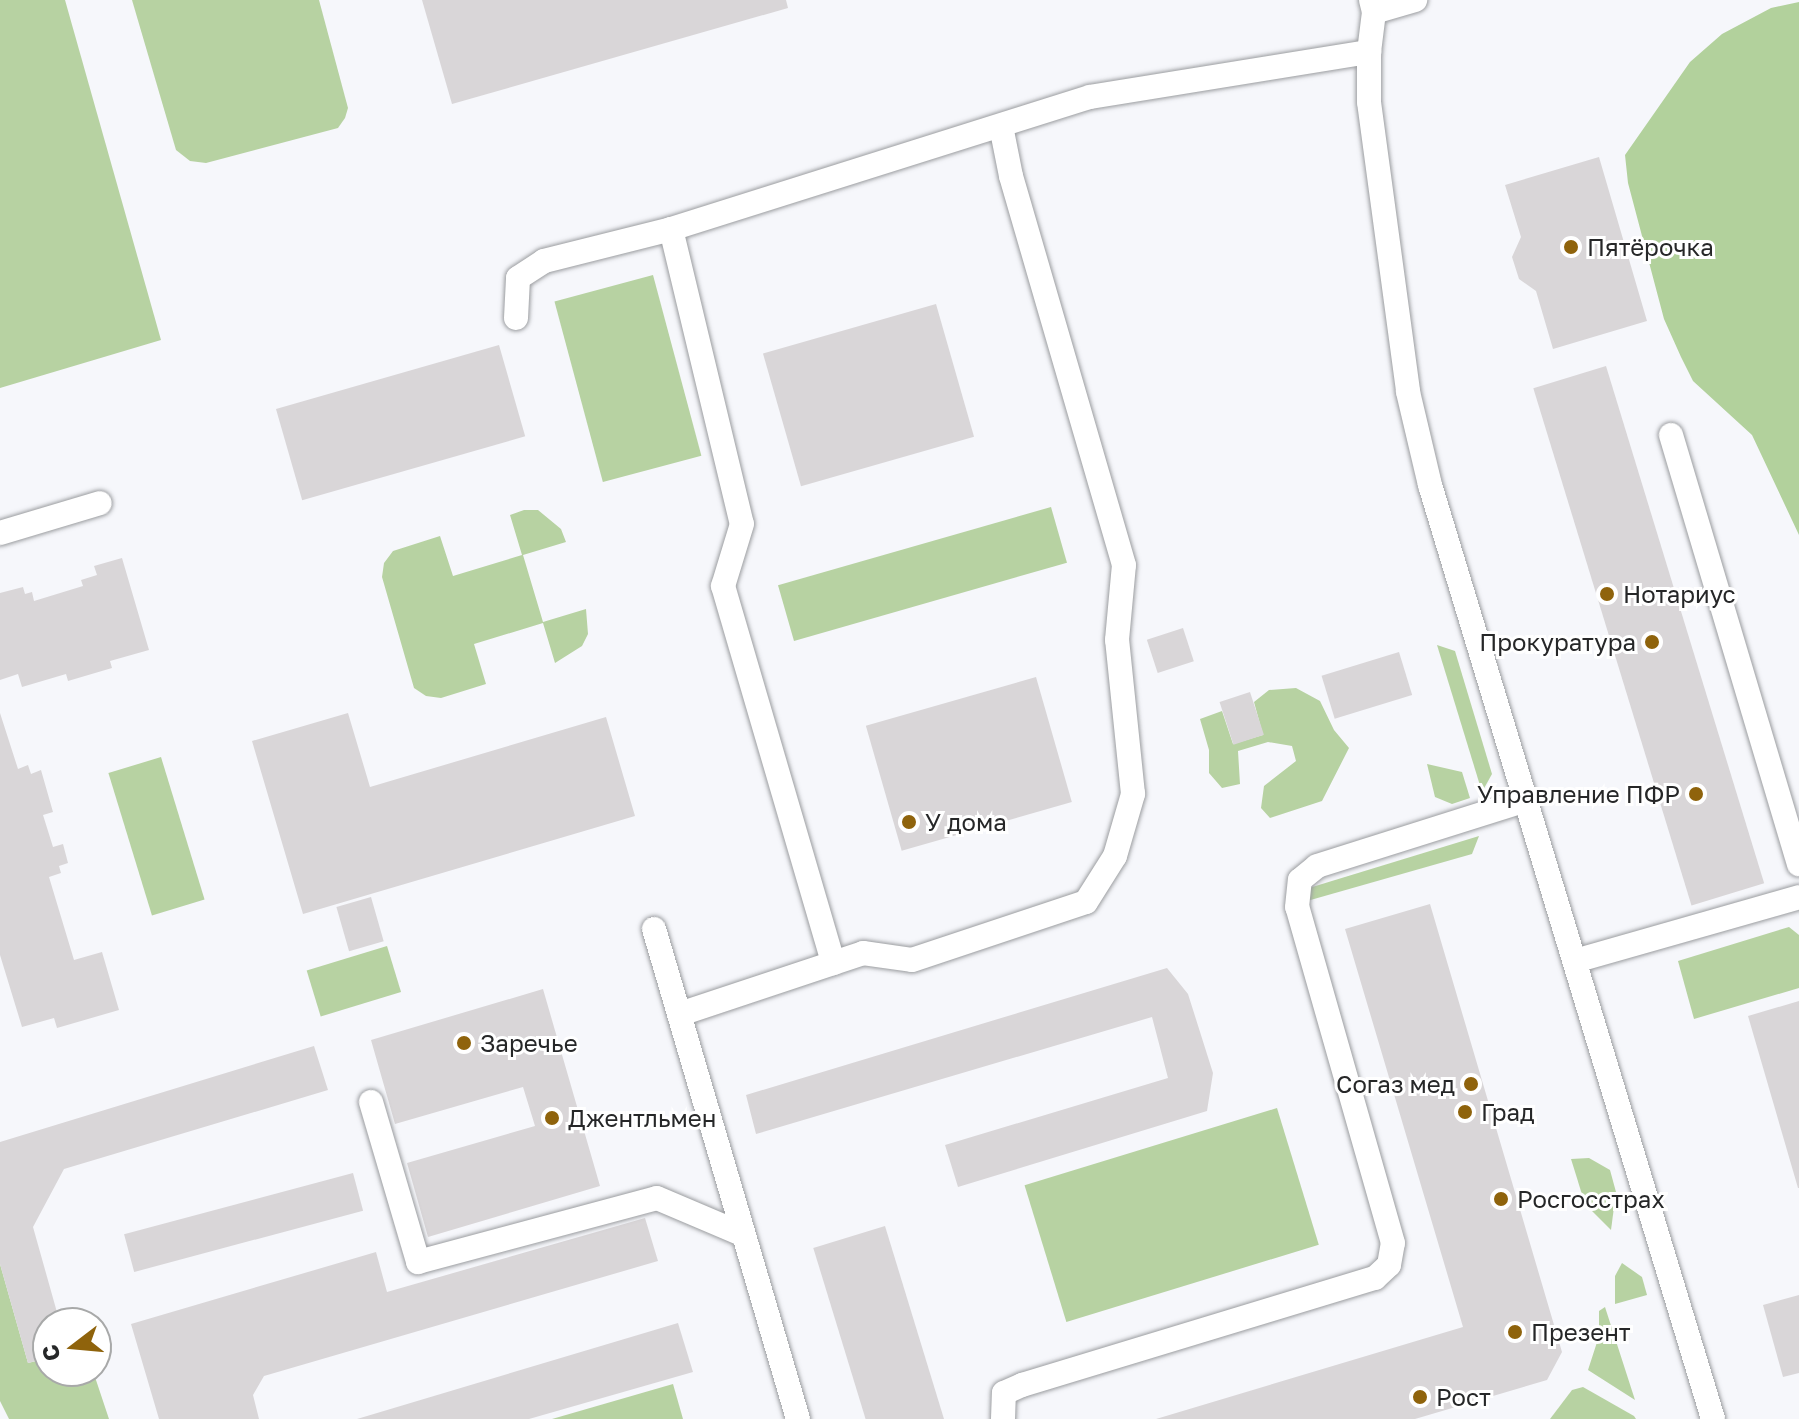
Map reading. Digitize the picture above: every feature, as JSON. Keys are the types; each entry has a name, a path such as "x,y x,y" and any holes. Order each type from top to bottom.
{"lane":[{"path":"1415,0 1372,6 1369,52 1369,102 1408,392 1430,485 1713,1419"},
{"path":"516,318 518,278 544,261 671,229 1090,97 1369,52"},
{"path":"680,1014 863,953 912,960 1086,902 1115,856 1133,794 1117,640 1124,565 1011,176 1001,126"},
{"path":"671,229 742,524 723,586 833,963"},
{"path":"1671,435 1799,864"},
{"path":"0,533 100,503"},
{"path":"1003,1419 1004,1393 1022,1385 1375,1278 1389,1265 1393,1243 1297,907 1300,880 1317,866 1526,800"},
{"path":"1575,961 1799,897"},
{"path":"654,929 798,1419"},
{"path":"371,1102 418,1262 657,1198 742,1234"}],"green space":[{"path":"0,0 65,0 161,340 0,388"},
{"path":"132,0 319,0 348,108 345,118 338,128 206,163 190,161 176,150"},
{"path":"1799,2 1799,535 1752,435 1693,381 1681,357 1664,319 1628,183 1625,155 1690,62 1722,34 1771,8"},
{"path":"653,275 701,456 603,482 554,301"},
{"path":"1051,507 1067,563 794,641 778,585"},
{"path":"524,510 538,510 561,529 566,542 523,555 543,622 586,609 588,634 582,646 555,663 543,623 474,644 486,684 441,698 426,696 414,688 382,577 384,563 393,551 440,536 453,576 522,555 510,515"},
{"path":"1437,645 1455,651 1492,774 1482,792"},
{"path":"1296,688 1320,701 1334,730 1349,748 1322,801 1270,818 1261,808 1264,786 1296,761 1292,746 1268,742 1238,751 1240,784 1222,788 1209,773 1209,750 1200,719 1222,711 1233,744 1263,735 1254,702 1269,690"},
{"path":"161,757 205,899 152,916 108,773"},
{"path":"1427,764 1462,772 1470,798 1452,804 1435,797"},
{"path":"1479,836 1472,854 1300,903 1309,888"},
{"path":"1789,927 1799,935 1799,988 1694,1019 1678,961"},
{"path":"387,946 401,992 321,1016 307,971"},
{"path":"1277,1108 1319,1245 1066,1322 1025,1185"},
{"path":"1589,1158 1610,1170 1616,1192 1611,1230 1585,1204 1571,1159"},
{"path":"1622,1263 1642,1277 1647,1295 1615,1304 1615,1276"},
{"path":"0,1264 28,1363 32,1362 32,1387 98,1387 109,1419 9,1419 0,1401"},
{"path":"1605,1307 1635,1400 1588,1370 1599,1336 1599,1311"},
{"path":"673,1384 683,1419 552,1419"},
{"path":"1583,1387 1636,1419 1550,1419 1572,1390"}],"building":[{"path":"422,0 786,0 788,8 452,104"},
{"name":"Пятёрочка","path":"1599,157 1647,321 1553,349 1536,291 1519,279 1512,257 1521,237 1505,185"},
{"path":"936,304 974,437 801,486 763,354"},
{"path":"499,345 525,436 302,500 276,409"},
{"path":"1606,366 1764,883 1691,906 1533,388"},
{"path":"122,558 149,650 110,661 112,668 68,681 66,674 22,687 18,674 0,680 0,593 23,587 25,594 32,592 34,601 83,586 81,580 97,575 94,566"},
{"path":"1183,628 1194,661 1158,673 1147,640"},
{"path":"1399,652 1412,695 1335,719 1322,676"},
{"path":"1036,677 1072,802 902,851 866,726"},
{"path":"1250,692 1264,735 1233,745 1220,702"},
{"path":"0,713 18,769 28,765 31,774 41,770 53,812 43,815 53,847 63,844 68,863 59,866 61,873 49,877 74,960 102,952 119,1010 57,1028 54,1018 22,1027 0,955"},
{"path":"348,713 370,787 606,717 635,816 303,914 252,741"},
{"path":"371,897 384,941 349,951 336,907"},
{"path":"1430,904 1562,1352 1547,1380 1415,1419 1156,1419 1463,1327 1345,929"},
{"path":"1167,968 1188,994 1213,1073 1207,1111 958,1187 945,1145 1168,1078 1152,1017 756,1134 746,1095"},
{"path":"543,989 600,1186 428,1237 407,1163 535,1126 523,1087 395,1124 371,1040"},
{"path":"1799,1001 1799,1188 1798,1188 1748,1016"},
{"path":"314,1046 328,1090 64,1169 33,1227 56,1307 32,1307 32,1362 28,1363 0,1264 0,1142"},
{"path":"353,1173 363,1211 134,1272 124,1234"},
{"path":"645,1218 658,1261 264,1376 253,1395 259,1419 159,1419 131,1324 376,1252 387,1292"},
{"path":"885,1226 944,1419 866,1419 813,1248"},
{"path":"1799,1295 1799,1373 1783,1377 1763,1305"},
{"path":"678,1323 693,1372 529,1419 357,1419"}],"place":[{"name":"Пятёрочка","path":"1571,247"},
{"name":"Нотариус","path":"1607,594"},
{"name":"Прокуратура","path":"1652,642"},
{"name":"Управление ПФР","path":"1696,794"},
{"name":"У дома","path":"909,822"},
{"name":"Заречье","path":"464,1043"},
{"name":"Согаз мед","path":"1471,1084"},
{"name":"Град","path":"1465,1112"},
{"name":"Джентльмен","path":"552,1118"},
{"name":"Росгосстрах","path":"1501,1199"},
{"name":"Презент","path":"1515,1332"},
{"name":"Рост","path":"1420,1397"}]}
